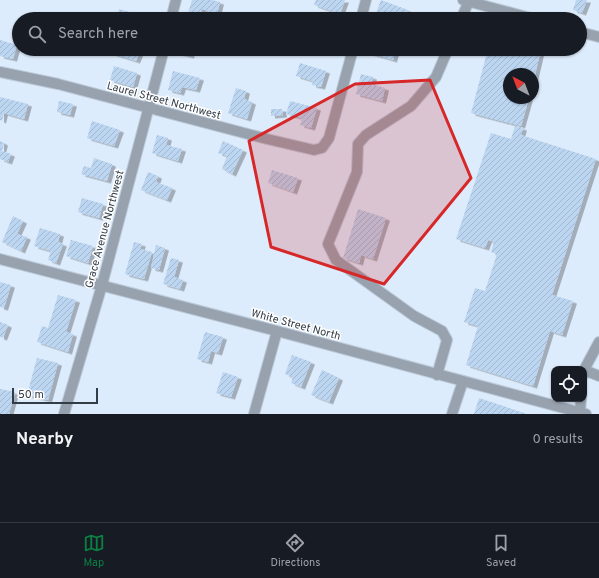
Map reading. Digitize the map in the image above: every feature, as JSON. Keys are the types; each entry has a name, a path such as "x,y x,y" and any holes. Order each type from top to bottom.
{"street":[{"path":"173,12 176,0"},
{"path":"363,12 366,0"},
{"path":"463,12 466,1 498,4 517,12"},
{"path":"587,34 599,37"},
{"name":"Grace Avenue Northwest","path":"64,414 102,286 162,56"},
{"name":"Laurel Street Northwest","path":"0,72 58,84 274,141 314,150 322,148 329,138 351,56"},
{"path":"437,375 447,340 442,331 414,316 336,260 328,244 357,172 358,144 366,135 411,106 436,77 445,56"},
{"name":"White Street North","path":"0,259 583,413"},
{"path":"254,414 277,331"},
{"path":"586,366 599,342"},
{"path":"587,371 599,376"},
{"path":"452,414 462,381"},
{"path":"581,402 583,413"}],"highlighted area":[{"path":"430,80 471,178 384,284 271,247 249,141 355,84"}],"building":[{"path":"192,0 212,0 220,2 218,12 211,12 202,9 201,12 188,12"},
{"path":"316,0 345,0 341,12 334,12 314,5"},
{"path":"381,0 408,10 407,12 376,12"},
{"path":"576,0 587,0 582,12 573,10"},
{"path":"119,9 130,12 118,12"},
{"path":"0,40 12,44 13,59 0,56"},
{"path":"120,56 138,56 136,61"},
{"path":"380,56 394,56 393,60"},
{"path":"486,56 539,56 537,68 503,68 503,104 527,104 521,126 471,113"},
{"path":"300,63 326,71 321,87 312,85 313,81 296,76"},
{"path":"114,66 137,73 133,87 110,80"},
{"path":"173,71 200,78 196,90 182,87 180,93 168,90"},
{"path":"361,74 373,77 371,84 385,88 382,101 356,94"},
{"path":"236,88 246,91 244,99 252,102 247,119 228,113"},
{"path":"0,97 28,104 24,119 4,113 2,121 0,120"},
{"path":"59,101 73,104 70,115 57,112"},
{"path":"290,101 317,108 311,128 300,125 302,118 286,114"},
{"path":"271,109 282,109 283,115 271,116"},
{"path":"92,121 120,130 114,146 87,138"},
{"path":"515,126 523,128 521,135 596,159 552,295 573,301 562,335 550,331 533,386 466,365 478,326 464,322 475,288 485,291 497,254 491,252 494,242 488,240 485,248 456,239 491,133 511,139"},
{"path":"157,135 168,138 166,145 182,149 178,161 152,153"},
{"path":"0,141 4,143 2,151 11,154 8,162 0,159"},
{"path":"223,141 243,150 232,174 222,169 227,156 218,153"},
{"path":"94,158 112,164 107,181 81,174 84,166 91,168"},
{"path":"272,170 298,178 293,192 268,183"},
{"path":"148,172 158,176 156,182 172,188 167,200 141,190"},
{"path":"82,198 103,204 99,218 78,212"},
{"path":"358,209 386,218 373,259 361,255 359,263 343,258"},
{"path":"13,216 23,221 17,234 27,237 21,251 2,242"},
{"path":"40,228 60,234 58,242 63,244 56,263 48,260 51,251 34,246"},
{"path":"71,240 93,246 88,263 66,256"},
{"path":"134,242 142,244 140,249 152,252 144,279 125,274"},
{"path":"156,245 165,248 159,270 151,268"},
{"path":"171,258 179,260 174,277 183,280 180,289 163,284"},
{"path":"0,282 11,285 4,308 0,307"},
{"path":"58,295 76,300 66,332 73,334 68,352 37,342 42,326 48,328"},
{"path":"0,322 8,325 3,338 0,337"},
{"path":"205,332 223,337 218,353 211,351 208,362 197,359"},
{"path":"292,355 311,362 301,387 291,383 293,377 285,374"},
{"path":"37,358 58,363 48,400 27,395"},
{"path":"322,370 339,378 329,402 311,395"},
{"path":"223,372 238,377 231,397 216,393"},
{"path":"0,389 15,392 9,414 0,414"},
{"path":"479,398 527,414 474,414"}]}
